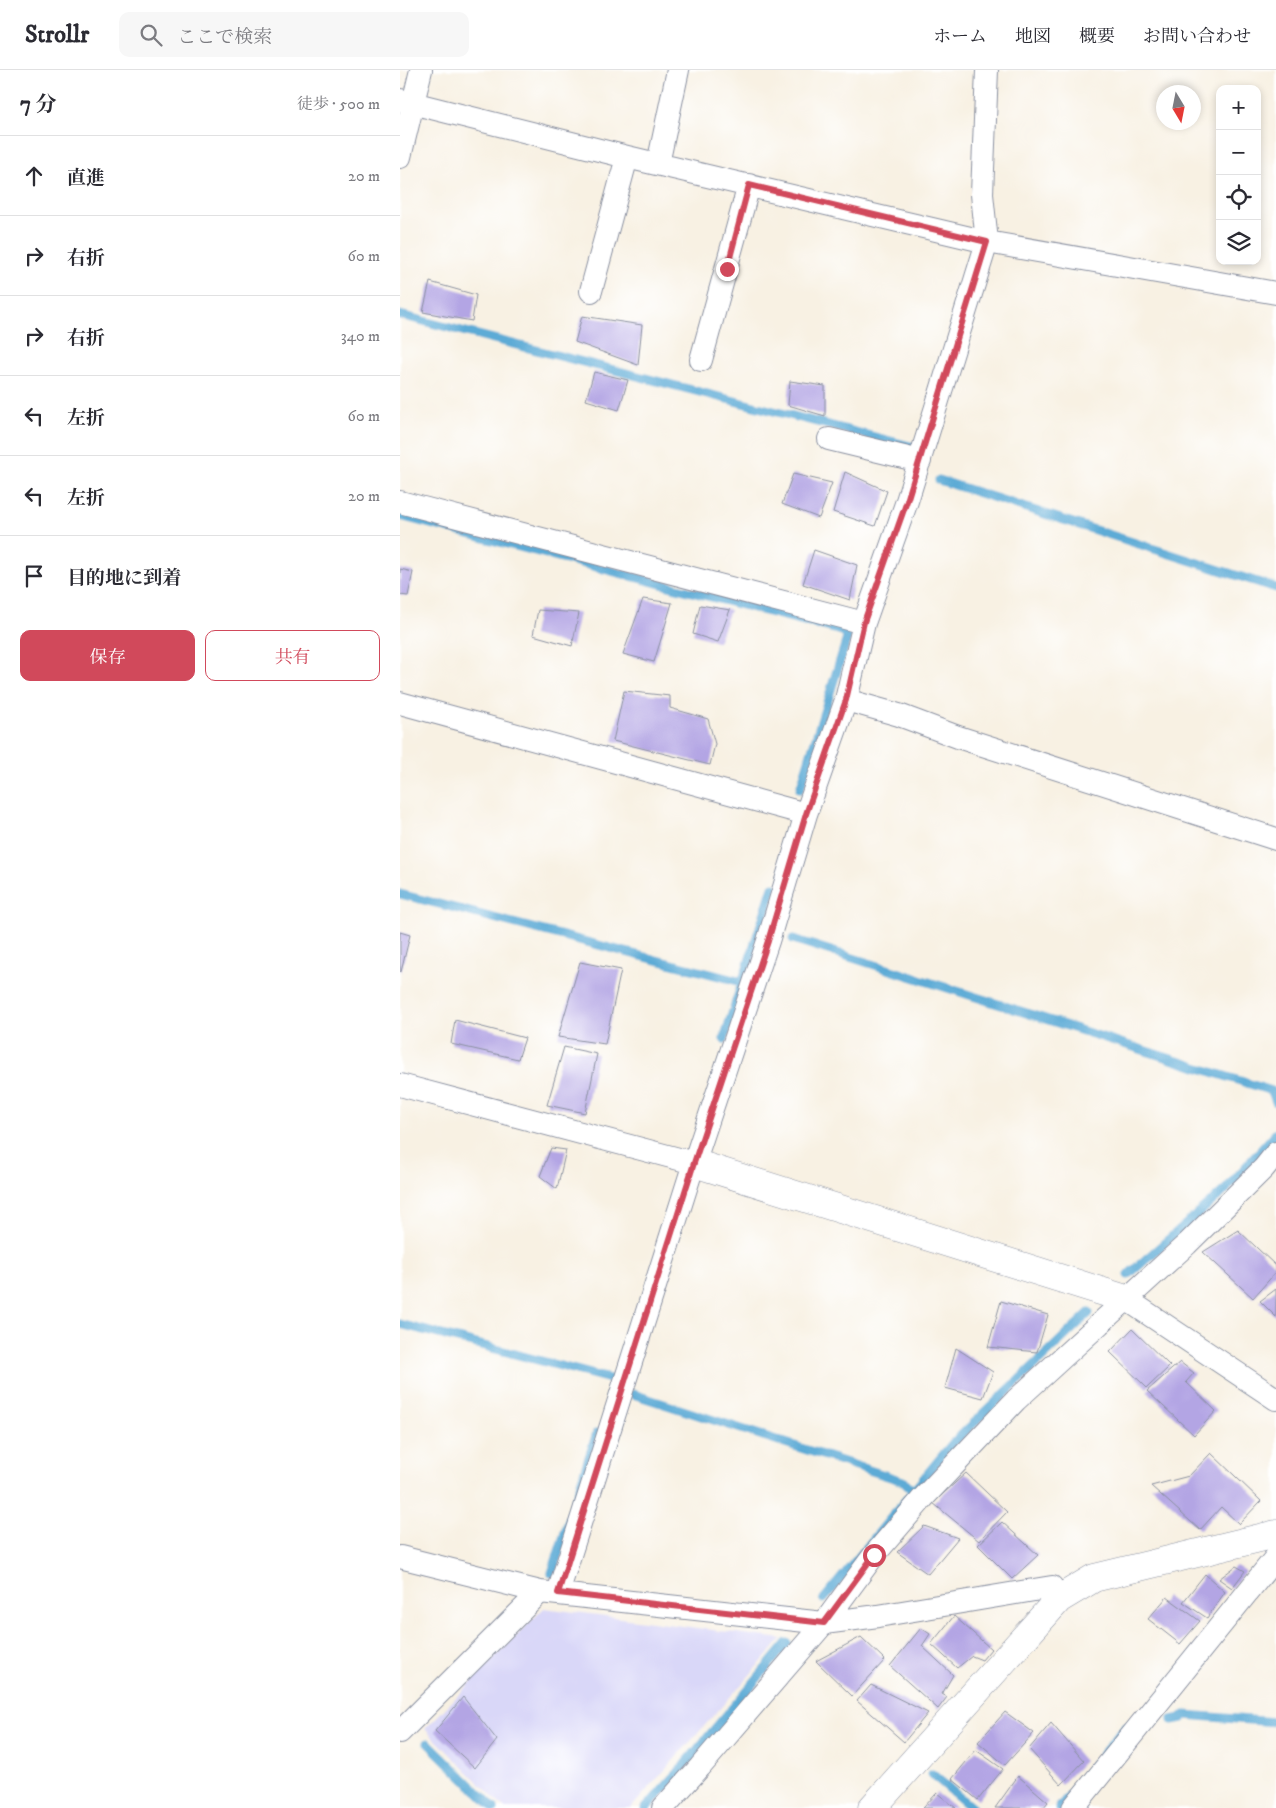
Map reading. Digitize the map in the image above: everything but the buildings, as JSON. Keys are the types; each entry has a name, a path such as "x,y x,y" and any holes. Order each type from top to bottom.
{"street":[{"path":"400,157 407,102 421,70"},
{"path":"658,164 678,70"},
{"path":"400,1732 549,1592 768,941 806,814 846,700 864,622 920,461 987,242 982,194 988,70"},
{"path":"407,102 987,242 1276,293"},
{"path":"591,291 627,156"},
{"path":"701,360 749,185"},
{"path":"829,439 920,461"},
{"path":"400,502 864,622"},
{"path":"846,700 899,715 967,740 1276,839"},
{"path":"400,702 806,814"},
{"path":"400,1085 694,1163 1126,1299 1276,1399"},
{"path":"663,1808 824,1623 874,1555 923,1498 1016,1400 1194,1237 1264,1168 1276,1153"},
{"path":"872,1808 1059,1599 1094,1578 1276,1534"},
{"path":"400,1557 549,1592 824,1623 878,1616 1052,1587 1059,1599"},
{"path":"1073,1808 1276,1557"}],"shaded area":[{"path":"544,1608 782,1639 631,1808 504,1808 425,1729"}],"waterway":[{"path":"400,315 914,447"},
{"path":"939,480 1276,588"},
{"path":"400,516 842,631 848,635 800,789"},
{"path":"724,1039 773,887"},
{"path":"400,894 742,982"},
{"path":"793,939 1272,1091 1276,1102"},
{"path":"1128,1275 1225,1190 1276,1133"},
{"path":"824,1599 952,1444 1089,1313"},
{"path":"400,1324 614,1380"},
{"path":"633,1394 903,1481 913,1491"},
{"path":"552,1573 597,1433"},
{"path":"646,1808 787,1643"},
{"path":"1172,1720 1182,1718 1185,1715 1276,1722"},
{"path":"1059,1808 1125,1727"},
{"path":"428,1743 494,1808"},
{"path":"932,1774 972,1808"}],"route":[{"path":"727,269 749,185 987,242 907,501 864,622 846,700 806,814 768,941 694,1163 558,1593 824,1623 874,1555"}]}
